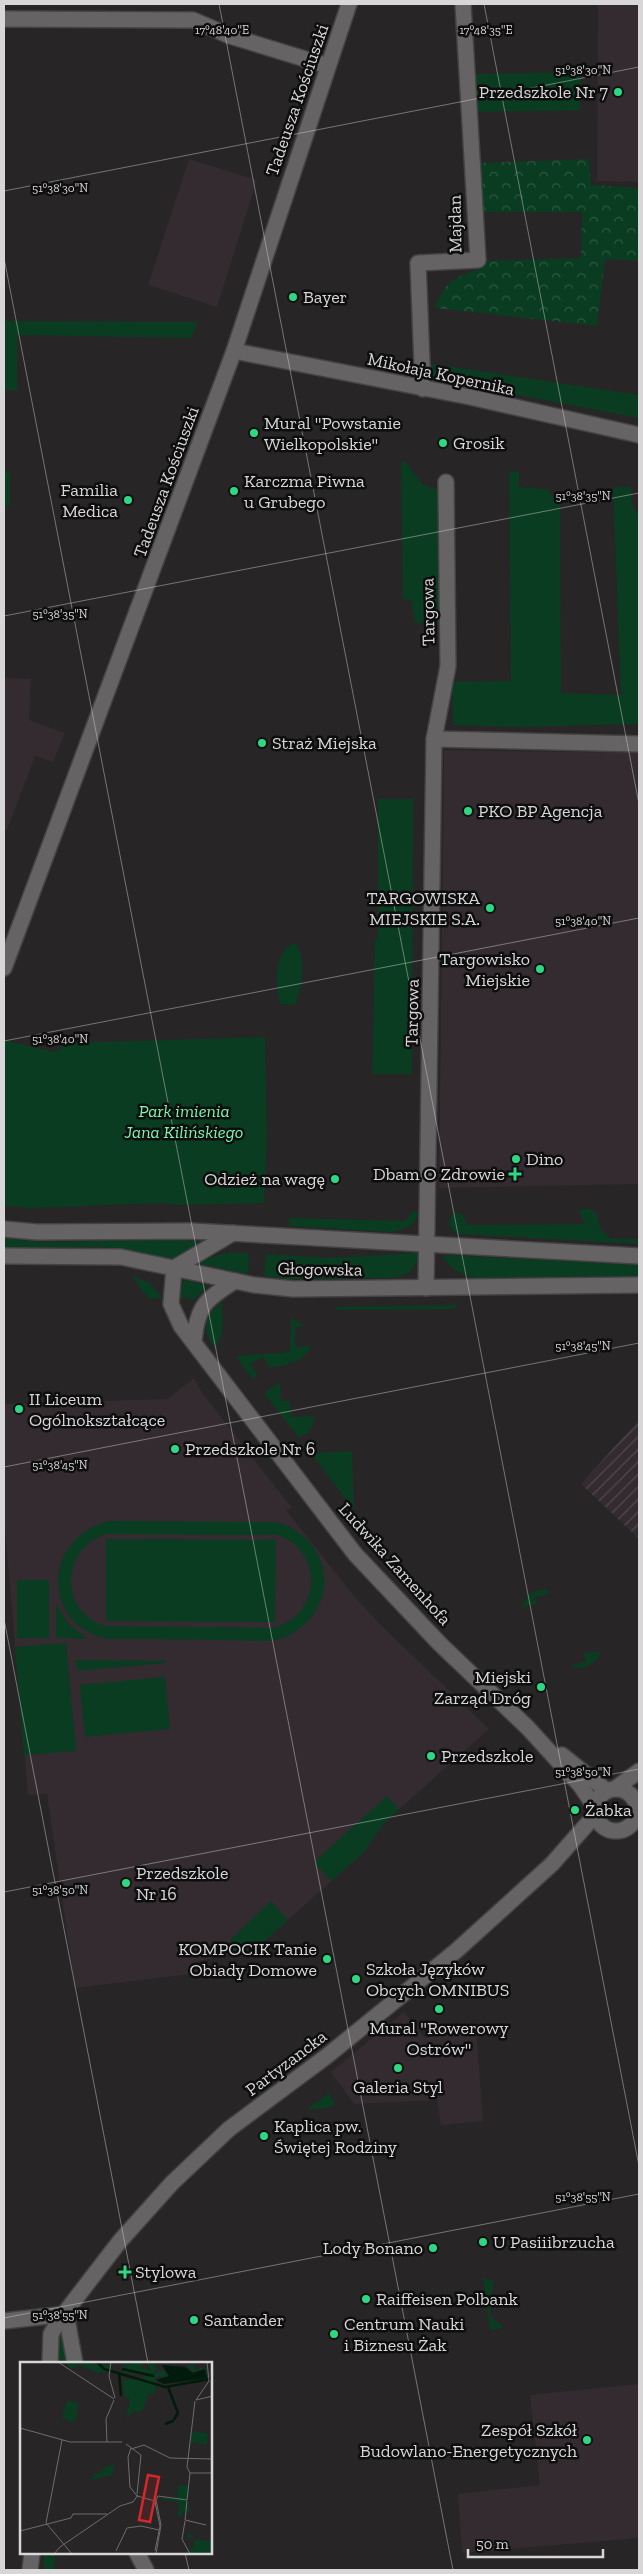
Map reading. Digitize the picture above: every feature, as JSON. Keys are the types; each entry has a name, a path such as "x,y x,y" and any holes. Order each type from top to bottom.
{"street":[{"name":"Tadeusza Kościuszki","path":"4,968 234,351 349,4"},
{"name":"Majdan","path":"423,389 418,263 478,260 464,4"},
{"path":"4,19 193,20 230,36 328,66"},
{"name":"Mikołaja Kopernika","path":"234,351 470,397 639,435"},
{"name":"Targowa","path":"426,1288 434,739 448,666 446,482"},
{"path":"434,739 639,744"},
{"name":"Głogowska","path":"4,1229 37,1232 170,1230 639,1256"},
{"path":"174,1268 233,1233"},
{"name":"Głogowska","path":"4,1256 104,1255 235,1281 293,1289 639,1285"},
{"path":"4,1263 27,1257"},
{"name":"Ludwika Zamenhofa","path":"174,1268 171,1304 180,1326 194,1341 355,1554 440,1644 528,1728 580,1785 595,1811"},
{"path":"194,1341 195,1322 206,1301 235,1281"},
{"name":"Ludwika Zamenhofa","path":"528,1728 612,1790"},
{"path":"612,1790 629,1792 638,1809 629,1827 622,1830 609,1830 603,1826 595,1811 602,1795 639,1771"},
{"name":"Partyzancka","path":"552,1864 595,1811"},
{"name":"Partyzancka","path":"50,2362 51,2334 120,2241 172,2182 208,2147 333,2051 456,1951 552,1864 592,1836 609,1830"},
{"path":"4,2321 66,2314 75,2362"},
{"path":"30,2570 32,2554"},
{"path":"138,2554 146,2570"}],"shaded area":[{"name":"Przedszkole Nr 7","path":"598,4 639,4 639,182 597,181"},
{"path":"189,159 257,180 217,307 148,285"},
{"path":"4,678 31,679 29,720 65,733 53,762 35,756 7,830 4,829"},
{"name":"Targowisko Miejskie","path":"444,750 639,753 639,1184 439,1188"},
{"path":"194,1378 201,1391 292,1508 286,1510 354,1596 382,1626 489,1729 384,1823 364,1852 261,1944 236,1954 198,1961 199,1973 75,1988 47,1794 28,1795 4,1517 4,1404 167,1399"},
{"path":"639,1420 639,1539 581,1484"},
{"path":"404,2012 425,2038 476,2030 483,2121 441,2125 437,2100 354,2104 331,2072"},
{"name":"Zespół Szkół Budowlano-Energetycznych","path":"639,2384 639,2538 462,2553 458,2494 540,2485 530,2395"}],"green space":[{"path":"581,72 580,110 478,112 476,74"},
{"path":"589,159 591,185 639,188 639,261 605,259 597,326 435,308 442,291 447,285 458,277 482,268 485,261 581,258 582,212 483,212 478,163"},
{"path":"4,321 198,322 191,338 17,335 17,390 4,390"},
{"path":"426,363 639,395 639,418 429,378"},
{"path":"401,462 406,462 422,484 437,489 440,507 441,622 415,623 411,600 403,599"},
{"path":"509,471 519,472 519,487 547,489 560,505 561,693 621,695 613,487 631,487 632,504 639,516 639,724 521,727 453,725 452,682 511,681"},
{"path":"4,472 10,473 10,505 4,506"},
{"path":"378,799 413,799 412,1074 372,1074 375,939 378,939"},
{"path":"295,943 299,949 302,965 300,991 294,1005 280,1004 277,988 279,960 288,947"},
{"name":"Park imienia Jana Kilińskiego","path":"265,1037 267,1136 264,1203 180,1205 160,1203 32,1208 4,1206 4,1040 54,1052 69,1043"},
{"path":"586,1208 595,1212 602,1230 611,1239 639,1239 639,1244 458,1234 450,1228 449,1220 454,1213 462,1213 467,1225 585,1224 579,1211"},
{"path":"412,1212 416,1212 418,1215 411,1225 392,1232 289,1226 289,1218 405,1221"},
{"path":"4,1238 42,1242 173,1240 206,1242 181,1260 103,1247 4,1247"},
{"path":"225,1253 249,1253 248,1274 200,1264 205,1259"},
{"path":"416,1253 421,1256 410,1272 395,1278 287,1279 264,1276 266,1254 331,1258"},
{"path":"444,1255 639,1265 639,1276 473,1278 454,1270 444,1259"},
{"path":"131,1275 151,1284 163,1298 148,1298"},
{"path":"184,1280 208,1286 194,1300 179,1297"},
{"path":"222,1302 222,1332 218,1343 214,1347 207,1334 206,1323 211,1312"},
{"path":"460,1305 452,1309 339,1310 332,1307"},
{"path":"291,1317 304,1326 295,1327 295,1347 311,1346 308,1352 299,1360 270,1368 263,1357 250,1364 258,1375 252,1379 236,1356 290,1352"},
{"path":"280,1382 281,1401 290,1401 291,1417 315,1416 311,1430 299,1438 264,1393"},
{"path":"352,1451 354,1510 311,1453"},
{"path":"109,1521 274,1522 282,1524 303,1535 318,1554 324,1574 322,1598 310,1619 301,1628 279,1639 259,1641 108,1639 86,1631 70,1617 61,1600 58,1581 62,1562 71,1544 87,1530","holes":["106,1534 277,1535 293,1543 303,1554 309,1568 311,1583 308,1598 300,1611 288,1622 272,1628 105,1626 90,1618 79,1607 73,1594 71,1580 74,1566 80,1553 91,1542"]},
{"path":"106,1539 276,1540 275,1622 106,1621"},
{"path":"17,1580 49,1580 49,1638 17,1638"},
{"path":"545,1589 551,1593 535,1597 537,1604 521,1607 530,1593"},
{"path":"56,1604 68,1623 88,1639 56,1638"},
{"path":"66,1643 76,1751 24,1755 15,1647"},
{"path":"603,1649 590,1665 581,1668 570,1666 586,1661 584,1653 600,1652"},
{"path":"76,1660 165,1661 166,1663 77,1671"},
{"path":"165,1677 170,1729 85,1737 80,1685"},
{"path":"387,1796 399,1810 384,1823 364,1852 331,1881 314,1862"},
{"path":"271,1901 288,1920 261,1944 236,1954 230,1940"},
{"path":"329,2093 335,2105 322,2109 307,2109"},
{"path":"483,2277 493,2282 490,2316 504,2328 490,2330"},
{"path":"62,2328 69,2362 58,2362 58,2333"},
{"path":"44,2554 55,2554 54,2570 44,2570"}],"place":[{"name":"Przedszkole Nr 7","path":"618,92"},
{"name":"Bayer","path":"293,297"},
{"name":"Mural \"Powstanie Wielkopolskie\"","path":"254,433"},
{"name":"Grosik","path":"443,443"},
{"name":"Karczma Piwna u Grubego","path":"234,491"},
{"name":"Familia Medica","path":"128,500"},
{"name":"Straż Miejska","path":"262,743"},
{"name":"PKO BP Agencja","path":"468,811"},
{"name":"TARGOWISKA MIEJSKIE S.A.","path":"490,908"},
{"name":"Targowisko Miejskie","path":"540,969"},
{"name":"Dino","path":"516,1159"},
{"name":"Dbam O Zdrowie","path":"515,1174"},
{"name":"Odzież na wagę","path":"335,1179"},
{"name":"II Liceum Ogólnokształcące","path":"19,1409"},
{"name":"Przedszkole Nr 6","path":"175,1449"},
{"name":"Miejski Zarząd Dróg","path":"541,1687"},
{"name":"Przedszkole","path":"431,1756"},
{"name":"Żabka","path":"575,1810"},
{"name":"Przedszkole Nr 16","path":"126,1883"},
{"name":"KOMPOCIK Tanie Obiady Domowe","path":"327,1959"},
{"name":"Szkoła Języków Obcych OMNIBUS","path":"356,1979"},
{"name":"Mural \"Rowerowy Ostrów\"","path":"439,2009"},
{"name":"Galeria Styl","path":"398,2068"},
{"name":"Kaplica pw. Świętej Rodziny","path":"264,2136"},
{"name":"U Pasiiibrzucha","path":"483,2242"},
{"name":"Lody Bonano","path":"433,2248"},
{"name":"Stylowa","path":"125,2272"},
{"name":"Raiffeisen Polbank","path":"366,2299"},
{"name":"Santander","path":"194,2320"},
{"name":"Centrum Nauki i Biznesu Żak","path":"334,2334"},
{"name":"Zespół Szkół Budowlano-Energetycznych","path":"587,2440"}]}
